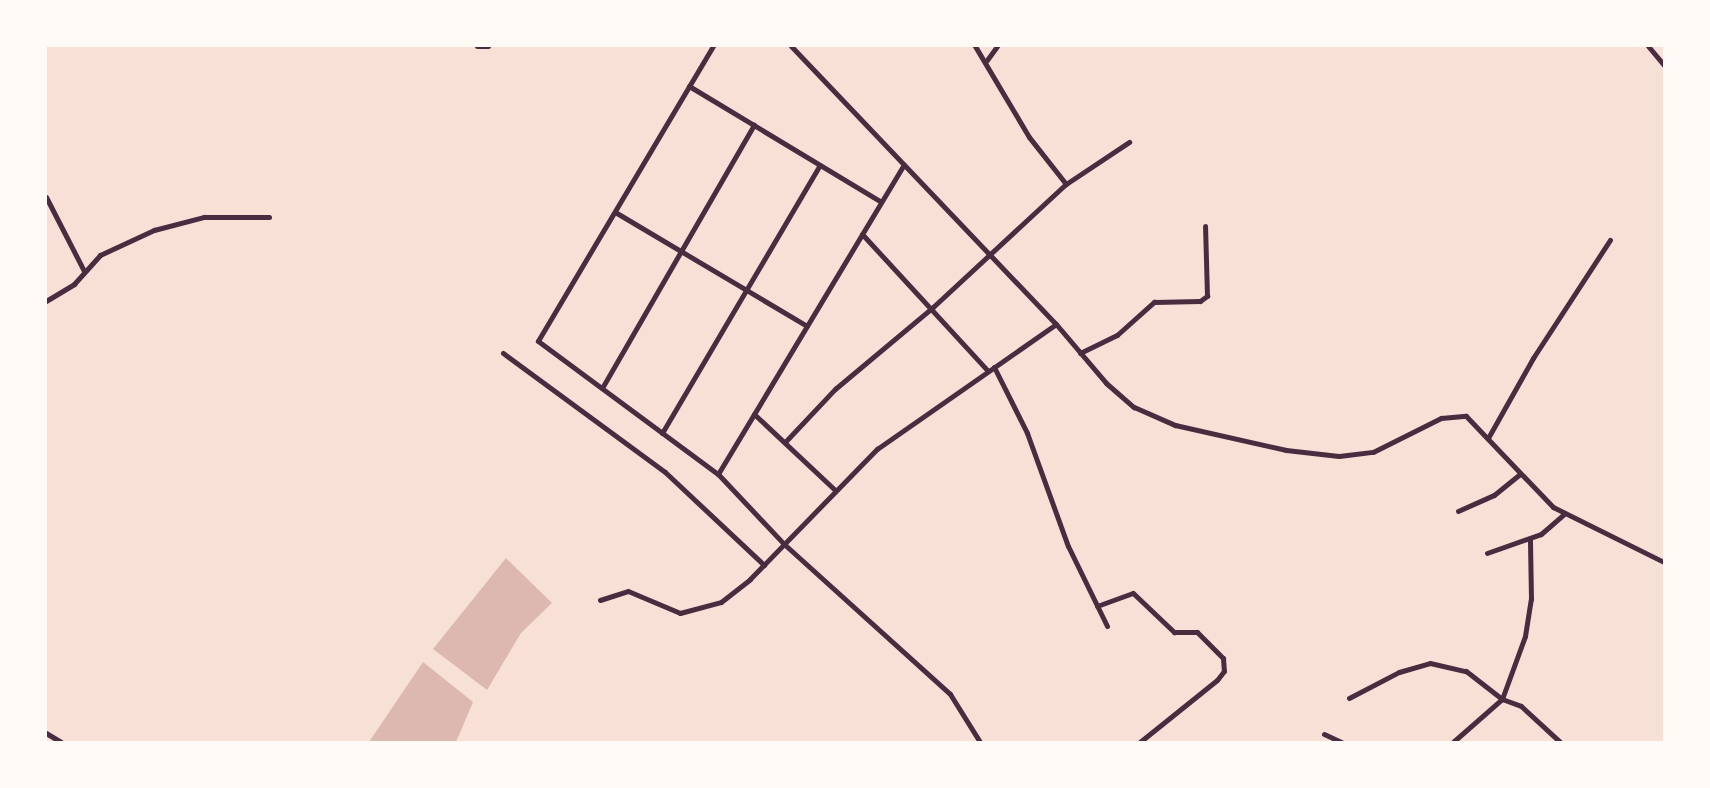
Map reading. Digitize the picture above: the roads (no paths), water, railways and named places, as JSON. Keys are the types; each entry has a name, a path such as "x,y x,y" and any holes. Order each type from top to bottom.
{"street":[{"path":"477,46 488,46"},
{"path":"713,46 538,341 718,474 784,544 944,689 980,743"},
{"path":"791,46 1121,396 1156,418 1286,450 1364,455 1452,415 1466,416 1520,474 1564,514 1664,562"},
{"path":"975,46 987,60 1029,137 1066,184"},
{"path":"987,60 996,46"},
{"path":"1648,46 1664,65"},
{"path":"689,86 881,202"},
{"path":"601,388 754,125"},
{"path":"785,442 844,381 933,307 1066,184 1129,142"},
{"path":"662,433 820,165"},
{"path":"718,474 904,165"},
{"path":"46,197 84,271"},
{"path":"615,212 807,326"},
{"path":"46,302 75,284 84,271 116,246 173,222 222,216 269,217"},
{"path":"1080,353 1117,335 1154,302 1200,301 1207,296 1205,226"},
{"path":"862,234 991,369 1027,433 1068,546 1107,626"},
{"path":"1488,438 1533,358 1610,240"},
{"path":"600,600 628,591 673,612 706,609 733,594 764,565 834,489 893,435 1056,324"},
{"path":"503,353 665,472 764,565"},
{"path":"754,414 834,489"},
{"path":"1458,511 1494,495 1520,474"},
{"path":"1487,553 1530,539 1564,514"},
{"path":"1453,743 1502,699 1527,626 1530,539"},
{"path":"1097,606 1133,593 1174,632 1197,632 1223,658 1224,671 1217,680 1140,743"},
{"path":"1349,698 1398,672 1430,663 1466,671 1502,699 1521,706 1560,743"},
{"path":"46,733 61,743"},
{"path":"1324,734 1341,743"}]}
